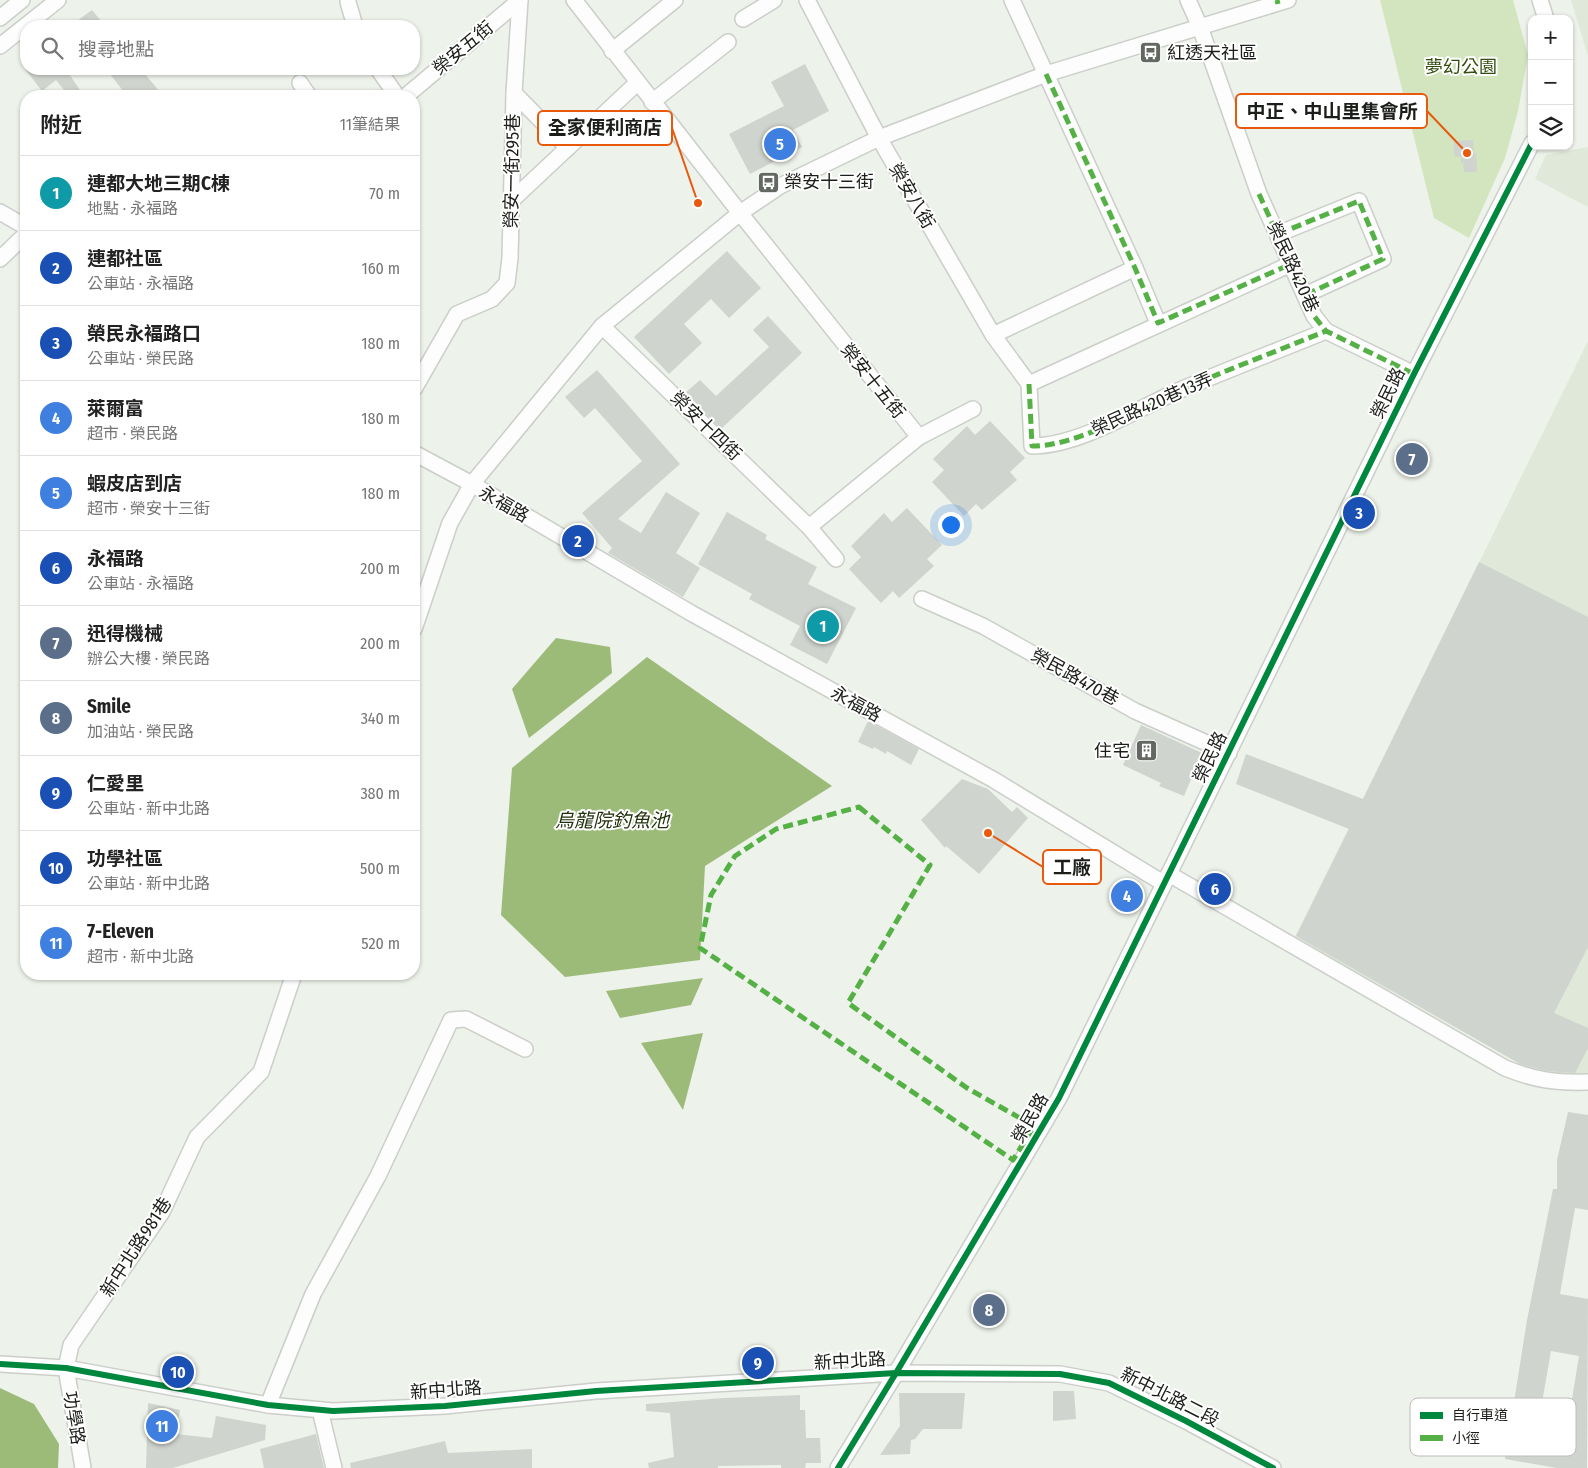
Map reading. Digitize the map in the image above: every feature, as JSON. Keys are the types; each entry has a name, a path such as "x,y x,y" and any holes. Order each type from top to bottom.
{"street":[{"path":"0,18 22,0"},
{"path":"33,20 58,0"},
{"name":"榮安一街295巷","path":"420,379 457,314 492,299 507,283 510,258 514,93 520,0"},
{"name":"榮安五街","path":"413,90 520,0"},
{"name":"榮安十五街","path":"574,0 636,83 919,438"},
{"path":"612,51 675,0"},
{"path":"744,19 774,0"},
{"name":"榮安八街","path":"807,0 879,138 993,335 1028,384"},
{"path":"1012,0 1135,268 1158,323"},
{"name":"榮民路420巷","path":"1188,0 1200,27 1259,194 1314,316 1326,331 1414,374"},
{"path":"1540,0 1545,15"},
{"path":"420,611 450,523 472,484 602,326 740,213 780,186 879,138 1046,74 1281,1"},
{"path":"348,2 353,20"},
{"path":"0,46 20,30"},
{"path":"652,102 728,42"},
{"path":"382,75 392,90"},
{"path":"300,83 305,90"},
{"path":"511,202 636,83"},
{"path":"514,93 568,148"},
{"name":"榮民路","path":"838,1468 1060,1098 1414,374 1528,150"},
{"path":"1278,234 1359,201 1383,260 1305,295"},
{"path":"0,212 20,224"},
{"path":"0,259 20,240"},
{"path":"1028,384 1158,323 1291,264"},
{"path":"993,335 1135,268"},
{"name":"榮安十四街","path":"602,326 810,527 836,559"},
{"name":"榮民路420巷13弄","path":"1028,384 1032,446 1047,446 1083,435 1177,392 1326,331"},
{"path":"810,527 919,438 973,409"},
{"name":"永福路","path":"420,456 472,484 691,613 994,780 1163,883 1169,874"},
{"name":"榮民路470巷","path":"922,599 983,626 1135,711 1229,753"},
{"path":"1169,874 1505,1068 1529,1078 1560,1083 1588,1082"},
{"name":"新中北路981巷","path":"66,1368 71,1345 162,1212 196,1137 261,1072 292,980"},
{"path":"268,1405 313,1294 378,1176 451,1020 466,1019 525,1048"},
{"name":"新中北路","path":"0,1364 66,1368 268,1405 333,1411 445,1406 596,1391 896,1374"},
{"name":"功學路","path":"66,1368 82,1468"},
{"name":"新中北路二段","path":"896,1374 1060,1374 1109,1383 1186,1421 1273,1468"},
{"path":"320,1410 334,1468"}],"shaded area":[{"path":"1571,0 1588,0 1588,56"},
{"path":"1588,147 1588,207 1535,179 1546,155"},
{"path":"1588,341 1588,1074 1573,1077 1534,1072 1295,937"}],"green space":[{"name":"夢幻公園","path":"1380,0 1513,0 1528,55 1518,111 1505,158 1469,238 1434,218"}],"water":[{"path":"556,638 610,647 612,673 529,738 512,689"},
{"name":"烏龍院釣魚池","path":"647,657 832,786 705,866 700,960 565,977 501,915 512,768"},
{"path":"703,978 691,1005 620,1018 606,991"},
{"path":"703,1033 683,1110 641,1043"},
{"path":"0,1388 34,1404 59,1444 58,1468 0,1468"}],"building":[{"path":"92,10 100,20 78,20"},
{"path":"805,64 829,111 793,130 802,147 750,174 729,134 784,106 771,82"},
{"path":"30,75 70,75 80,90 64,90 56,80 41,90"},
{"path":"111,75 146,75 158,90 122,90"},
{"path":"1473,140 1477,172 1464,172 1461,157 1454,156 1454,141"},
{"path":"727,251 761,288 729,318 711,299 684,324 702,343 669,374 634,337"},
{"path":"768,316 802,353 721,429 685,393 700,380 716,396 769,347 753,330"},
{"path":"597,370 680,464 618,519 641,533 666,492 700,513 676,553 700,568 683,597 608,553 612,548 582,513 642,461 595,408 584,418 565,397"},
{"path":"990,421 1025,458 1010,472 1017,480 982,510 976,504 964,516 932,482 944,470 933,459 967,426 975,435"},
{"path":"907,508 942,545 927,559 934,566 899,598 893,591 881,603 849,569 861,557 851,546 884,513 892,522"},
{"path":"727,512 767,535 765,539 817,567 808,584 856,608 827,664 790,645 800,626 749,599 752,594 698,564"},
{"path":"1479,562 1588,617 1588,947 1554,1013 1588,1028 1588,1048 1575,1073 1547,1071 1520,1064 1296,936 1349,829 1236,784 1246,754 1363,799"},
{"path":"868,721 919,749 911,765 887,751 886,754 874,747 873,749 858,742"},
{"path":"1141,725 1202,753 1184,796 1159,786 1161,783 1123,765"},
{"path":"962,779 988,789 1012,812 1017,807 1028,818 979,874 946,846 945,848 921,820"},
{"path":"1568,1112 1588,1115 1588,1210 1575,1208 1560,1294 1588,1299 1587,1468 1557,1468 1505,1459 1505,1456 1576,1456 1576,1398 1572,1398 1579,1356 1551,1351 1543,1398 1515,1398 1527,1320 1553,1189 1557,1189 1557,1160"},
{"path":"1053,1391 1074,1391 1076,1419 1053,1421"},
{"path":"899,1393 965,1393 962,1429 923,1429 915,1439 911,1440 910,1454 880,1455 900,1426"},
{"path":"800,1395 800,1410 805,1410 806,1438 820,1438 821,1463 806,1463 805,1468 781,1468 781,1465 718,1466 718,1468 649,1468 648,1463 674,1457 670,1413 646,1411 646,1404"},
{"path":"148,1403 180,1410 176,1434 212,1438 216,1416 266,1425 265,1440 173,1468 146,1468"},
{"path":"316,1434 324,1468 264,1468 260,1449"},
{"path":"445,1441 448,1453 532,1449 532,1468 351,1468 350,1463"}],"marked path":[{"path":"1277,0 1278,4"},
{"path":"1046,74 1135,268 1158,323 1291,264"},
{"path":"1259,194 1314,316 1326,331 1414,374"},
{"path":"1278,234 1359,201 1383,259 1305,295"},
{"path":"1029,384 1032,446 1050,444 1088,434 1178,391 1326,331"},
{"path":"859,807 930,865 848,1003 967,1088 1034,1126 1013,1160 700,948 711,895 735,856 776,829 859,807"}],"cycle path":[{"path":"838,1468 1059,1098 1414,374 1528,150"},
{"path":"0,1364 66,1368 268,1405 333,1411 445,1406 596,1391 896,1373 1060,1374 1109,1383 1186,1421 1273,1468"}],"place":[{"name":"紅透天社區","path":"1151,53"},
{"name":"蝦皮店到店","path":"780,144"},
{"name":"中正、中山里集會所","path":"1467,153"},
{"name":"榮安十三街","path":"768,182"},
{"name":"全家便利商店","path":"698,203"},
{"name":"迅得機械","path":"1412,459"},
{"name":"榮民永褔路口","path":"1359,513"},
{"name":"連都社區","path":"578,541"},
{"name":"連都大地三期C棟","path":"823,626"},
{"name":"住宅","path":"1146,751"},
{"name":"工廠","path":"988,833"},
{"name":"永福路","path":"1215,889"},
{"name":"萊爾富","path":"1127,896"},
{"name":"Smile","path":"989,1310"},
{"name":"仁愛里","path":"758,1363"},
{"name":"功學社區","path":"178,1372"},
{"name":"7-Eleven","path":"162,1426"}]}
